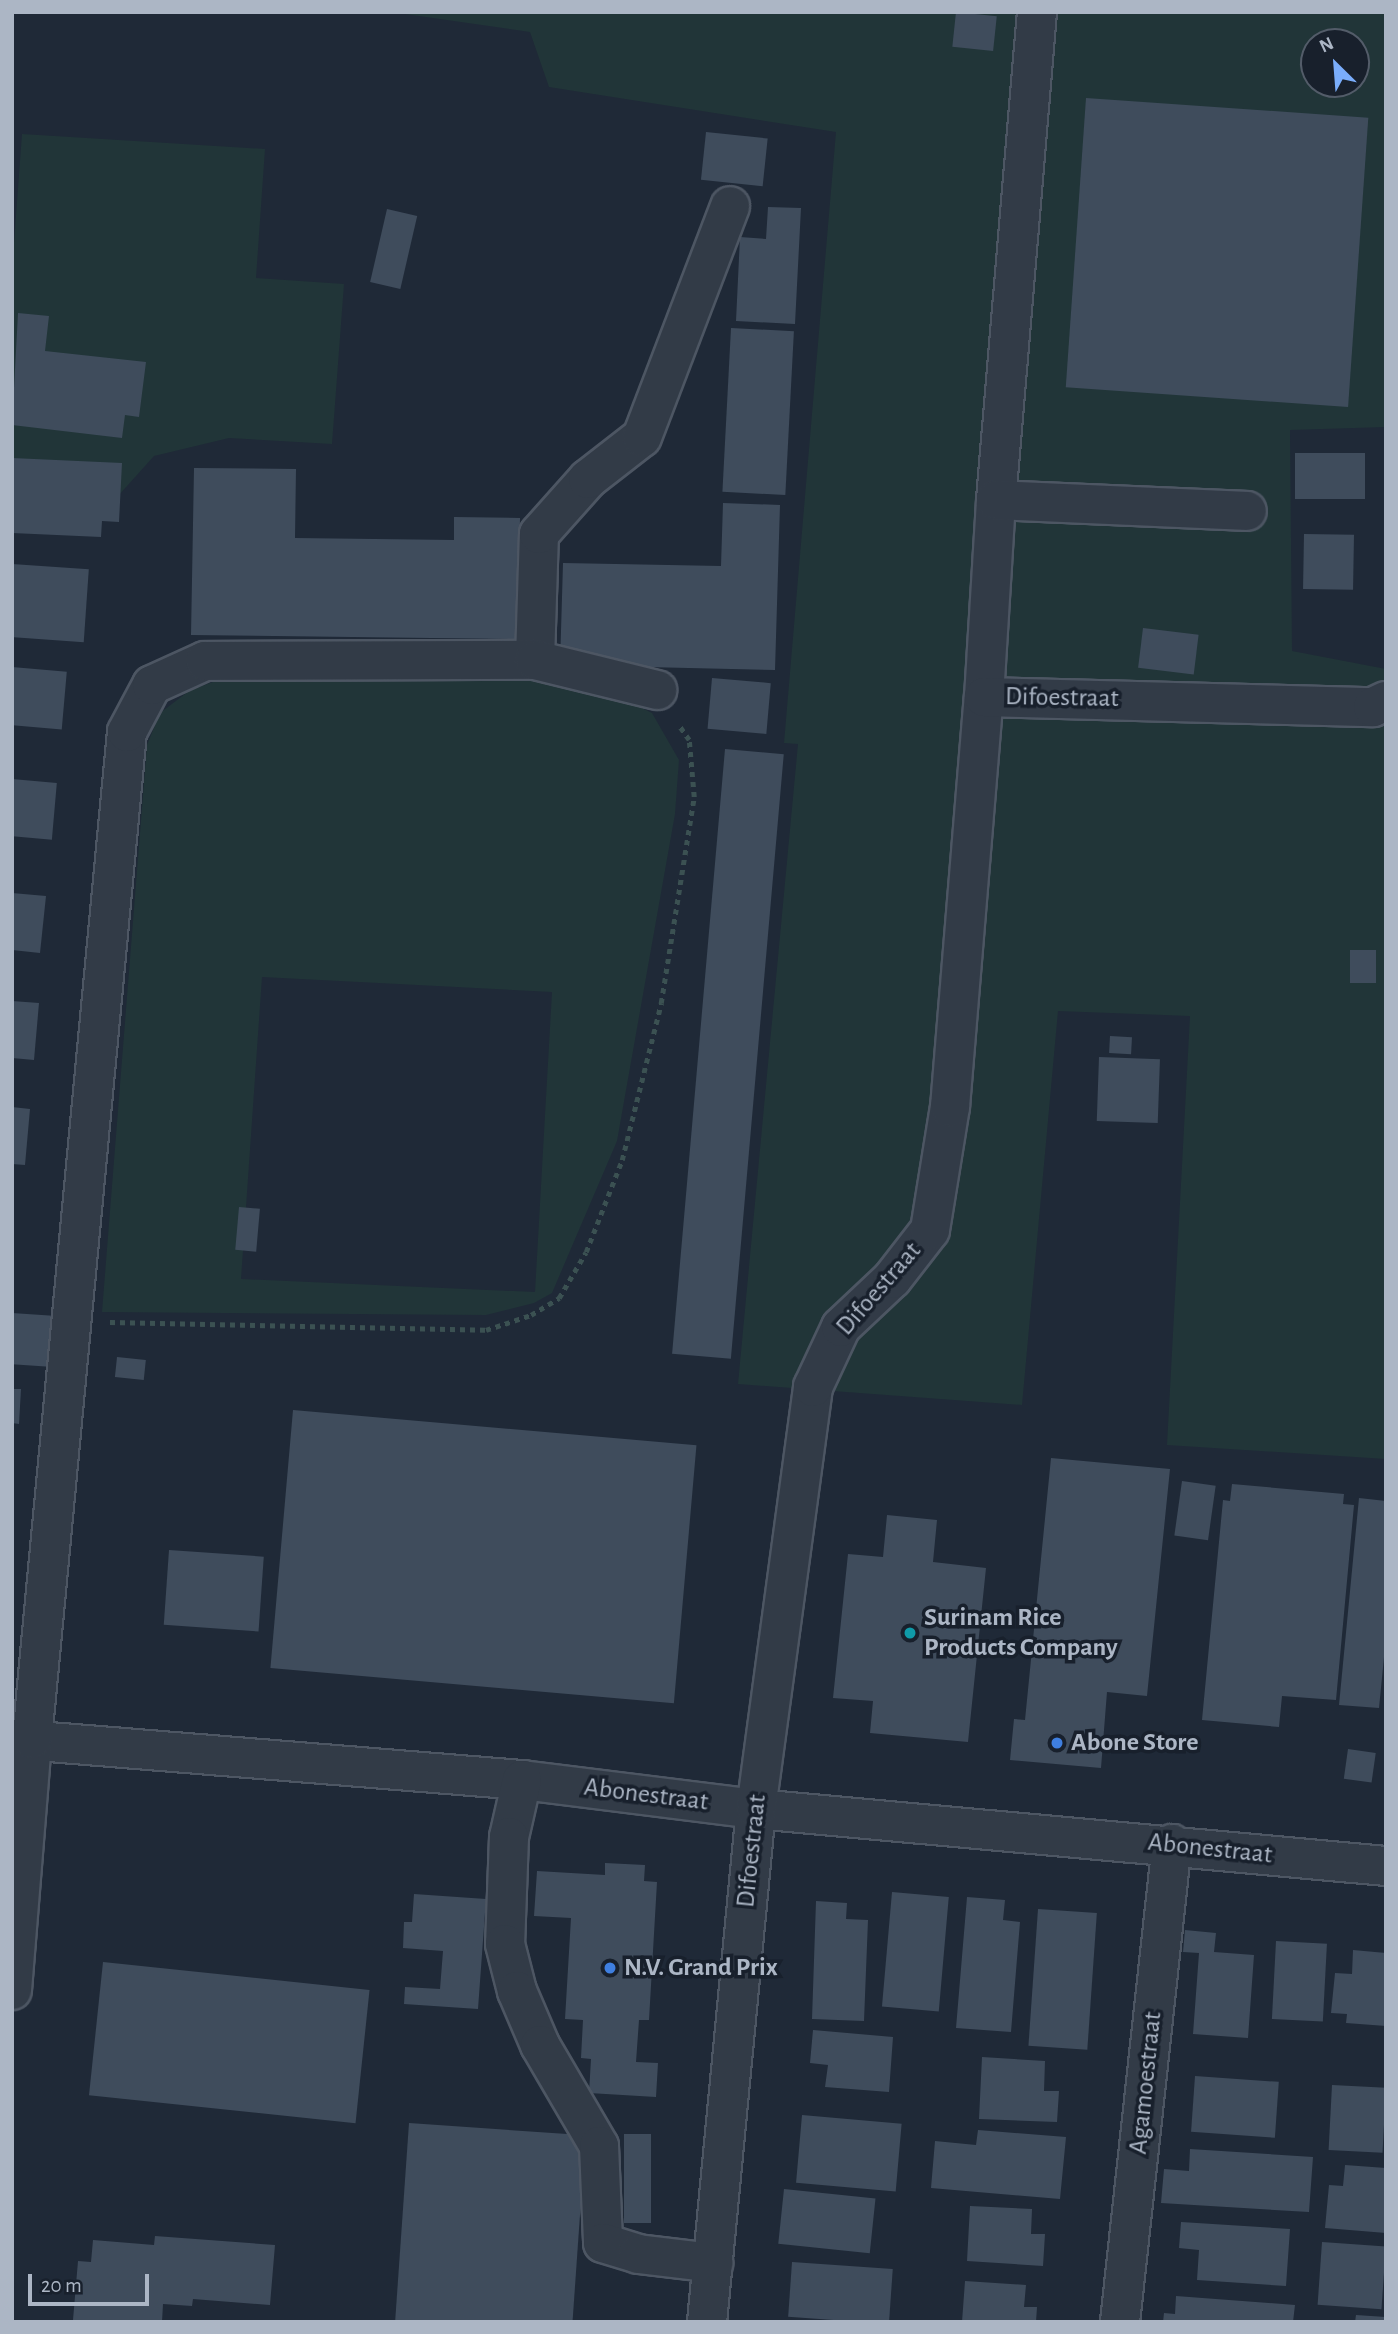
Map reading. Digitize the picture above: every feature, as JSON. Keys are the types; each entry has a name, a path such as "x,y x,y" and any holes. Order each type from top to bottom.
{"street":[{"path":"984,697 996,500 1037,12"},
{"path":"535,660 539,534 588,479 642,437 730,206"},
{"path":"996,500 1247,511"},
{"path":"12,1990 22,1739 74,1322 127,732 152,684 205,661 535,660 657,690"},
{"name":"Difoestraat","path":"707,2322 756,1809 813,1387 841,1327 892,1279 930,1230 950,1107 984,697 1373,707 1386,701"},
{"name":"Abonestraat","path":"22,1739 522,1780 756,1809 1172,1844 1386,1866"},
{"path":"522,1780 509,1838 505,1944 517,1991 540,2045 599,2146 603,2243 638,2254 713,2263"},
{"name":"Agamoestraat","path":"1120,2322 1172,1844"}],"path":[{"path":"74,1322 486,1330 531,1315 559,1298 586,1252 622,1160 661,1003 694,797 689,740 657,690"}],"green space":[{"path":"391,12 1386,12 1386,427 1290,430 1292,651 1386,669 1386,1459 1167,1445 1190,1016 1058,1011 1022,1405 738,1384 798,744 784,743 836,132 549,87 530,32"},
{"path":"22,134 265,149 256,278 344,284 332,444 229,438 154,456 101,515 12,510 12,270"},
{"path":"234,674 535,675 597,686 652,713 679,760 675,814 617,1141 552,1293 534,1303 486,1315 102,1312 147,745 160,713 189,691","holes":["262,977 552,992 535,1292 241,1279"]}],"building":[{"path":"956,12 997,16 993,51 952,47"},
{"path":"1086,98 1368,118 1348,407 1066,387"},
{"path":"706,132 768,138 763,186 701,180"},
{"path":"768,207 801,208 795,324 736,321 740,237 766,239"},
{"path":"387,209 417,216 400,289 370,282"},
{"path":"18,313 49,316 45,351 146,362 139,417 125,415 122,438 12,425"},
{"path":"731,328 794,331 785,495 722,492"},
{"path":"1295,453 1365,453 1365,499 1295,499"},
{"path":"12,458 122,463 119,522 102,521 101,537 12,533"},
{"path":"194,468 296,469 295,538 454,540 454,517 520,518 518,639 191,635"},
{"path":"723,503 780,505 775,670 560,665 563,563 721,566"},
{"path":"1304,534 1354,535 1353,590 1303,589"},
{"path":"12,564 89,569 84,642 12,637"},
{"path":"1143,628 1199,635 1194,675 1138,668"},
{"path":"12,667 67,672 62,730 12,725"},
{"path":"712,678 771,683 766,734 708,729"},
{"path":"725,749 784,754 731,1359 672,1354"},
{"path":"12,779 57,783 52,840 12,836"},
{"path":"12,893 46,896 40,953 12,950"},
{"path":"1350,950 1376,950 1376,983 1350,983"},
{"path":"12,1001 39,1003 34,1060 12,1058"},
{"path":"1110,1036 1132,1037 1131,1054 1109,1053"},
{"path":"1099,1057 1160,1059 1158,1123 1097,1121"},
{"path":"12,1107 30,1109 25,1165 12,1164"},
{"path":"239,1207 260,1209 256,1252 235,1250"},
{"path":"12,1313 53,1316 49,1367 12,1364"},
{"path":"117,1357 146,1360 144,1380 115,1377"},
{"path":"12,1389 21,1389 19,1424 12,1423"},
{"path":"293,1410 696,1445 674,1703 270,1668"},
{"path":"1051,1458 1170,1469 1147,1696 1107,1692 1101,1768 1010,1760 1014,1719 1025,1720"},
{"path":"1182,1481 1216,1486 1208,1540 1174,1535"},
{"path":"1232,1484 1344,1494 1343,1504 1354,1505 1336,1700 1282,1696 1279,1727 1202,1720 1223,1500 1230,1501"},
{"path":"1359,1498 1386,1501 1386,1637 1379,1708 1339,1705"},
{"name":"Surinam Rice Products Company","path":"887,1515 937,1520 933,1562 986,1568 968,1742 870,1733 873,1701 833,1698 848,1554 883,1557"},
{"path":"169,1550 264,1557 259,1631 164,1625"},
{"path":"1348,1749 1376,1753 1372,1783 1344,1779"},
{"name":"N.V. Grand Prix","path":"605,1863 645,1865 644,1881 657,1882 649,2020 639,2020 636,2062 658,2063 656,2097 589,2093 591,2059 581,2058 583,2020 565,2019 571,1918 534,1916 537,1871 605,1875"},
{"path":"892,1892 949,1897 939,2012 882,2007"},
{"path":"414,1894 486,1899 478,2009 404,2004 405,1987 440,1989 443,1951 403,1948 404,1922 412,1922"},
{"path":"967,1897 1005,1900 1003,1920 1020,1922 1011,2032 956,2028"},
{"path":"816,1901 847,1903 846,1919 868,1920 864,2021 812,2019"},
{"path":"1038,1909 1097,1913 1087,2050 1028,2046"},
{"path":"1185,1930 1216,1933 1214,1952 1254,1955 1248,2038 1193,2034 1199,1953 1183,1952"},
{"path":"1276,1941 1327,1944 1323,2022 1272,2019"},
{"path":"1353,1950 1386,1953 1386,2026 1346,2023 1347,2014 1331,2013 1335,1973 1352,1974"},
{"path":"103,1962 370,1990 356,2123 89,2095"},
{"path":"813,2030 893,2037 889,2092 825,2087 828,2065 810,2063"},
{"path":"982,2057 1045,2061 1044,2091 1059,2091 1057,2122 979,2119"},
{"path":"1195,2076 1279,2082 1275,2138 1191,2132"},
{"path":"1332,2085 1386,2088 1383,2153 1329,2150"},
{"path":"802,2115 902,2124 896,2191 796,2183"},
{"path":"409,2123 586,2135 573,2322 395,2322"},
{"path":"978,2130 1066,2137 1060,2199 931,2188 935,2141 976,2145"},
{"path":"624,2134 651,2134 651,2223 624,2223"},
{"path":"1190,2149 1313,2157 1309,2212 1161,2203 1164,2169 1189,2171"},
{"path":"1345,2165 1386,2168 1386,2233 1325,2228 1329,2185 1343,2186"},
{"path":"784,2189 875,2199 870,2253 778,2244"},
{"path":"970,2206 1032,2209 1031,2234 1045,2234 1043,2266 967,2261"},
{"path":"1181,2222 1290,2229 1286,2286 1197,2280 1199,2250 1179,2248"},
{"path":"155,2236 275,2245 270,2305 193,2299 192,2306 163,2304 162,2322 73,2320 78,2261 91,2262 93,2240 154,2245"},
{"path":"1322,2242 1386,2246 1381,2309 1318,2305"},
{"path":"792,2262 893,2269 889,2322 788,2317"},
{"path":"965,2281 1026,2285 1024,2307 1037,2307 1036,2322 962,2322"},
{"path":"1176,2296 1295,2305 1293,2322 1163,2322 1164,2313 1175,2314"},
{"path":"1356,2315 1386,2317 1386,2322 1355,2322"}],"place":[{"name":"Surinam Rice Products Company","path":"910,1633"},
{"name":"Abone Store","path":"1057,1743"},
{"name":"N.V. Grand Prix","path":"610,1968"}]}
